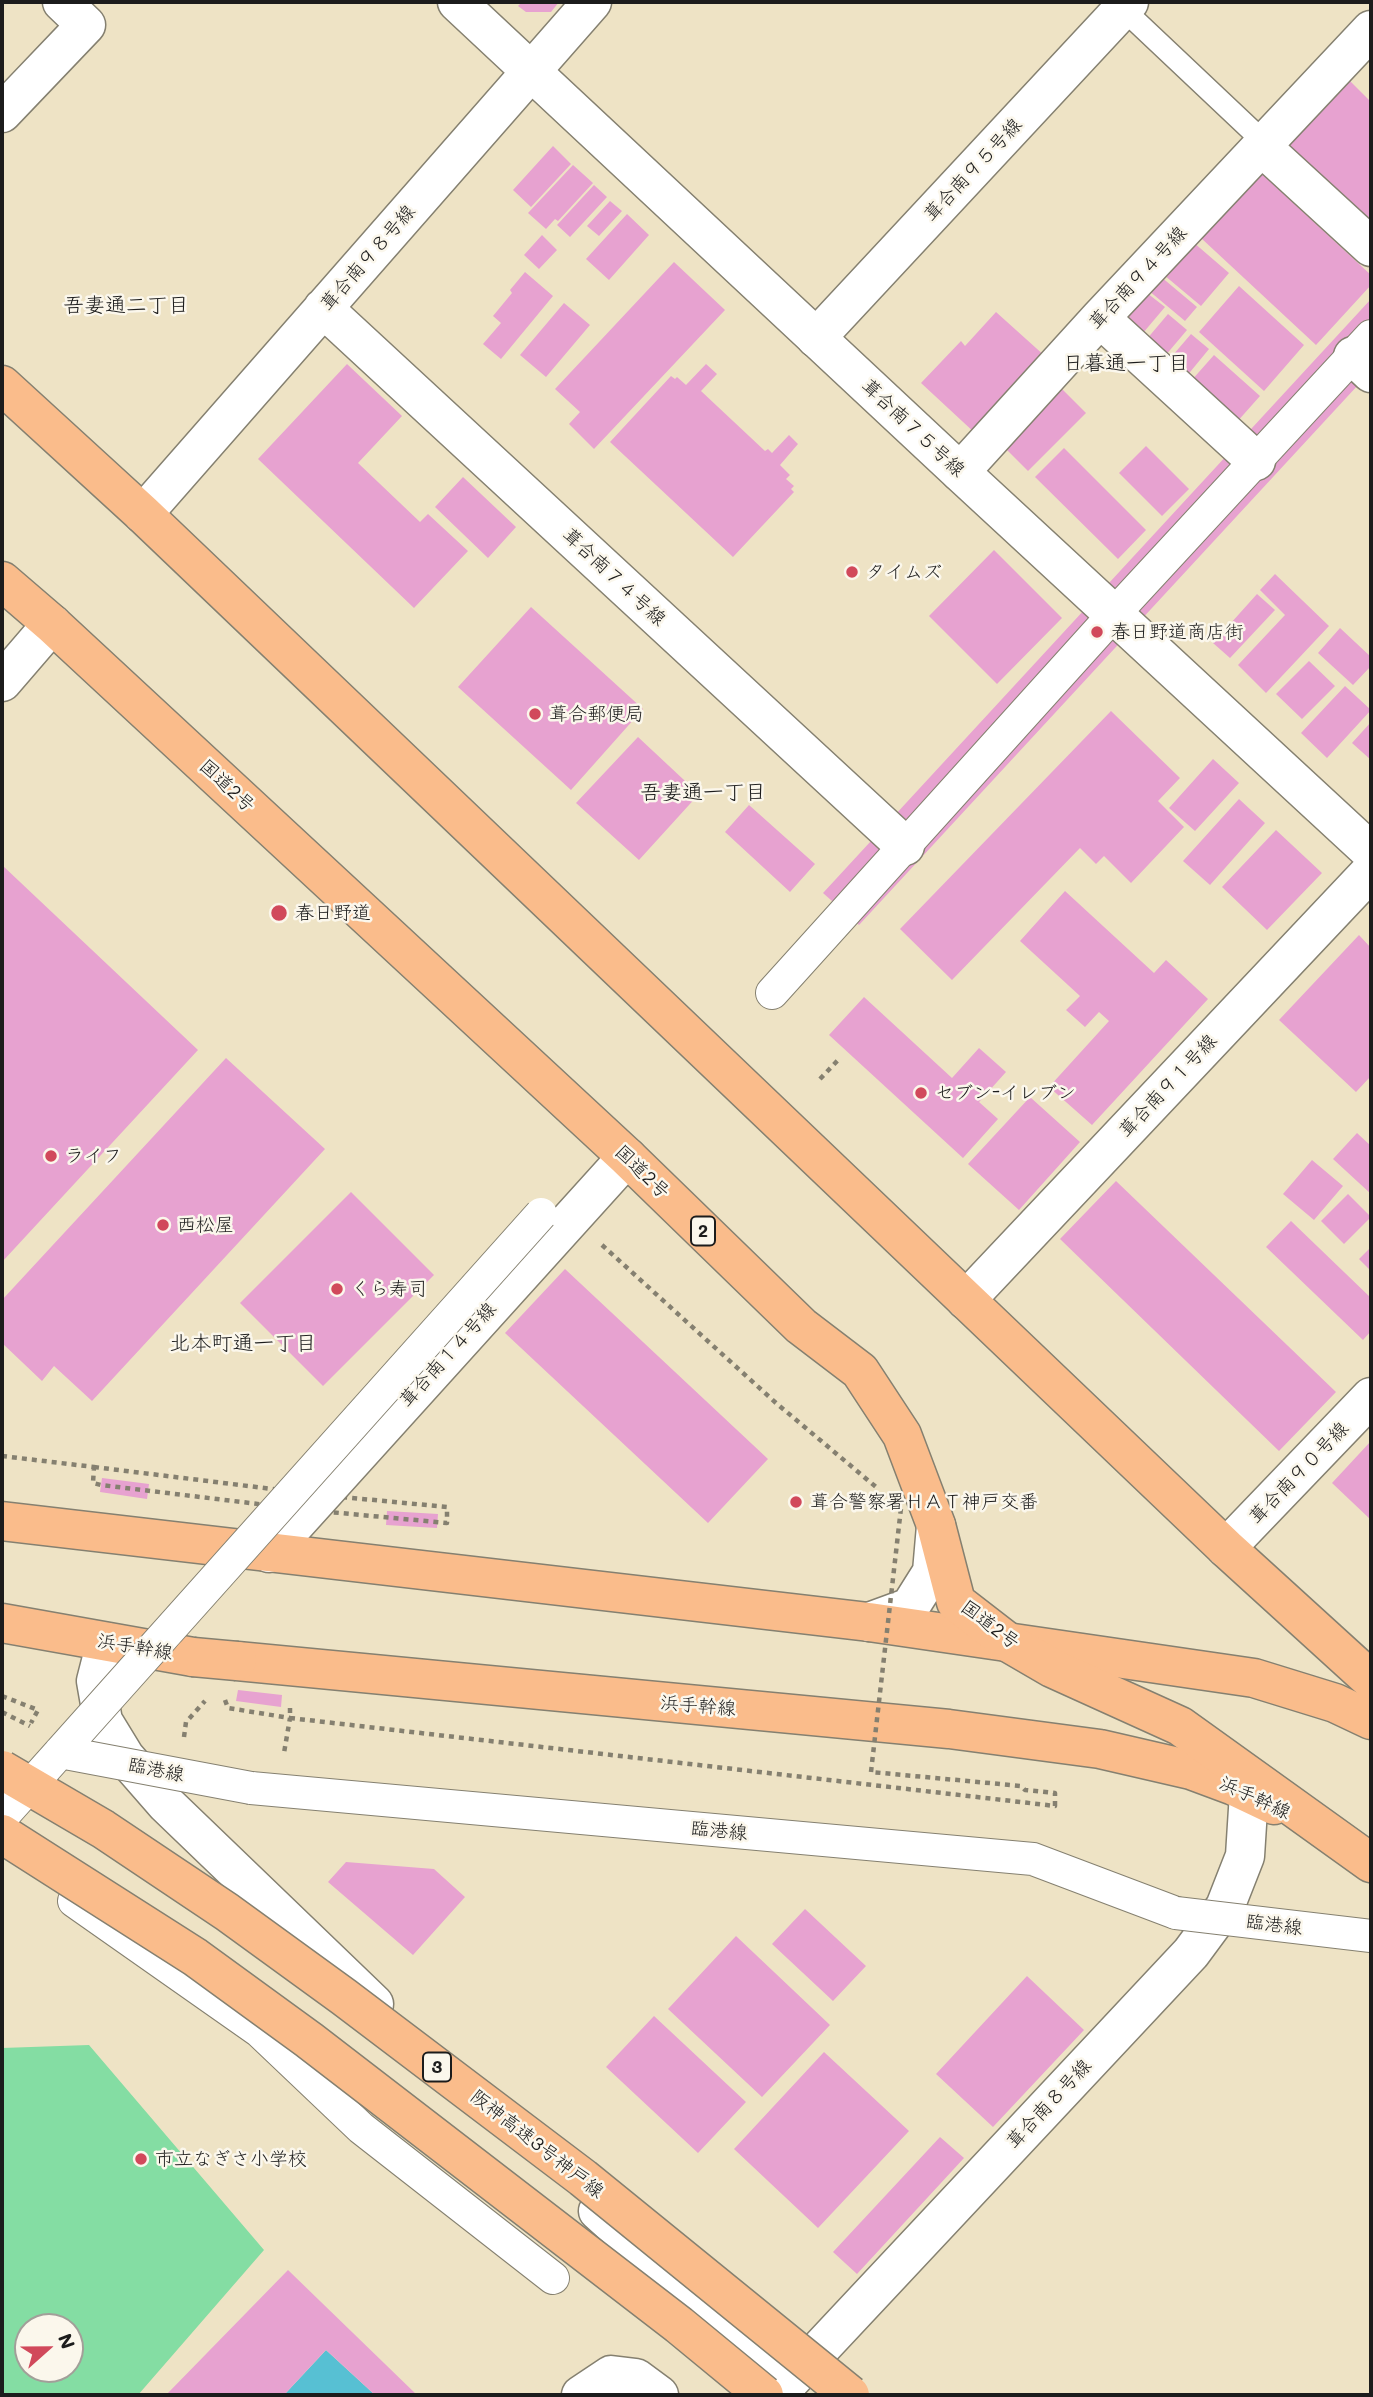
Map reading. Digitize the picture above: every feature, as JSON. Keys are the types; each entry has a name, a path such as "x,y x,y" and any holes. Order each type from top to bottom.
{"main road":[{"path":"2,385 143,514 1226,1548 1371,1680"},
{"name":"国道2号","path":"2,581 52,624 627,1157 801,1326 860,1371 902,1435 936,1525 956,1602 1009,1643 1052,1668 1180,1726 1371,1864"},
{"path":"2,1521 869,1622 1254,1678 1335,1703 1371,1720"},
{"name":"浜手幹線","path":"2,1623 193,1657 963,1731 1100,1749 1191,1770 1249,1793 1285,1810 1371,1864"},
{"name":"阪神高速3号神戸線","path":"2,1770 103,1829 227,1912 344,1997 583,2178 850,2395"},
{"path":"2,1833 195,1957 309,2040 679,2325 785,2391"}],"street":[{"path":"2,113 86,25 62,2"},
{"name":"葺合南７５号線","path":"457,2 1371,852"},
{"name":"葺合南９８号線","path":"143,514 592,2"},
{"name":"葺合南９５号線","path":"816,338 1126,5"},
{"name":"葺合南９４号線","path":"960,472 1100,318 1371,30"},
{"path":"1264,145 1371,247"},
{"name":"葺合南７４号線","path":"323,308 905,846"},
{"path":"1100,318 1256,461"},
{"path":"772,993 1256,461 1365,355"},
{"path":"2,682 52,624"},
{"name":"葺合南９１号線","path":"966,1300 1371,871"},
{"name":"葺合南１４号線","path":"269,1553 556,1216 627,1157"},
{"path":"2,1817 556,1216"},
{"name":"葺合南９０号線","path":"1226,1548 1371,1397"},
{"path":"869,1622 910,1607 932,1572 936,1525"},
{"path":"106,1642 96,1681 103,1721 125,1757 166,1804 456,2083 785,2391 842,2382 858,2395"},
{"name":"臨港線","path":"60,1752 251,1788 1033,1859 1176,1913 1371,1936"},
{"name":"葺合南８号線","path":"785,2391 1191,1953 1225,1907 1245,1856 1249,1793"},
{"path":"2,1850 259,2031 361,2128 553,2278"},
{"path":"596,2385 636,2378 659,2395"}],"lane":[{"path":"1126,5 1264,145"}],"path":[{"path":"820,1079 840,1058"},
{"path":"556,1216 880,1491"},
{"path":"2,1457 94,1467"},
{"path":"102,1485 154,1491"},
{"path":"225,1698 228,1708 289,1718 1055,1806 1055,1793 1025,1790 1021,1786 871,1772 901,1508 891,1499"},
{"path":"379,1517 437,1522"},
{"path":"281,1702 290,1704 283,1761"},
{"path":"2,1712 30,1726"}],"green space":[{"path":"89,2045 264,2250 138,2395 2,2395 2,2048"}],"water":[{"path":"326,2350 375,2395 284,2395"}],"building":[{"path":"522,2 559,2 551,12 526,12 518,6"},
{"path":"1347,78 1371,102 1371,228 1284,144"},
{"path":"553,146 571,164 531,207 513,190"},
{"path":"573,165 593,183 558,221 555,219 546,229 528,213"},
{"path":"1261,173 1371,275 1371,285 1316,345 1201,238"},
{"path":"594,185 607,197 570,237 557,225"},
{"path":"610,201 622,211 599,236 587,226"},
{"path":"627,214 649,235 609,280 586,259"},
{"path":"542,235 557,250 539,269 524,255"},
{"path":"1193,242 1229,273 1201,306 1164,275"},
{"path":"674,262 725,310 594,449 569,424 580,412 555,389"},
{"path":"525,272 553,296 501,359 483,344 501,323 493,316"},
{"path":"1160,276 1197,307 1185,321 1148,290"},
{"path":"1239,286 1304,345 1264,391 1199,332"},
{"path":"1147,293 1165,307 1143,333 1126,319"},
{"name":"春日野道商店街","path":"1371,299 1371,371 859,925 823,893"},
{"path":"564,303 590,325 546,377 520,355"},
{"path":"996,312 1046,357 976,434 921,383 961,341 965,346"},
{"path":"1168,314 1187,330 1165,356 1146,340"},
{"path":"1191,334 1209,349 1186,377 1167,362"},
{"path":"1214,355 1260,396 1236,423 1191,381"},
{"path":"347,364 402,416 358,463 420,522 428,514 468,551 414,608 258,459"},
{"path":"706,364 717,374 701,391 765,451 768,449 772,453 789,435 798,444 780,465 790,475 786,479 794,486 791,489 794,492 733,557 610,442 671,376 675,379 677,377 686,385"},
{"path":"1062,389 1086,413 1028,471 1004,447"},
{"path":"1146,446 1189,489 1162,516 1119,473"},
{"path":"1064,448 1146,530 1118,559 1035,477"},
{"path":"463,477 516,527 488,558 435,507"},
{"path":"994,550 1062,618 997,684 929,616"},
{"path":"1275,574 1329,626 1266,693 1238,665 1285,615 1260,590"},
{"path":"1257,594 1275,610 1230,658 1213,643"},
{"path":"531,607 643,709 571,790 458,687"},
{"path":"1340,628 1371,657 1371,666 1353,685 1318,653"},
{"path":"1309,661 1335,686 1302,719 1276,694"},
{"path":"1345,686 1371,710 1327,758 1301,733"},
{"path":"1111,711 1180,778 1158,801 1184,827 1131,883 1104,856 1096,864 1080,848 952,980 900,929"},
{"path":"1371,722 1371,760 1352,743"},
{"path":"638,737 699,794 639,860 576,803"},
{"path":"1213,759 1239,783 1195,831 1169,808"},
{"path":"1239,799 1265,823 1210,885 1183,861"},
{"path":"749,805 815,864 790,892 725,832"},
{"path":"1276,830 1322,873 1267,930 1222,887"},
{"name":"ライフ","path":"2,865 198,1050 2,1262"},
{"path":"1065,891 1154,973 1166,960 1208,999 1092,1125 1049,1087 1109,1021 1099,1012 1085,1027 1066,1010 1080,996 1020,941"},
{"path":"1359,935 1371,948 1371,1076 1356,1092 1279,1020"},
{"path":"864,997 952,1078 979,1048 1006,1072 979,1102 998,1119 963,1158 829,1035"},
{"name":"西松屋","path":"226,1058 325,1149 92,1401 54,1366 42,1381 2,1343 2,1300"},
{"path":"1030,1097 1080,1142 1019,1210 968,1164"},
{"path":"1357,1133 1371,1146 1371,1194 1333,1159"},
{"path":"1312,1160 1343,1186 1314,1220 1283,1194"},
{"path":"1116,1181 1336,1392 1279,1451 1060,1239"},
{"name":"くら寿司","path":"351,1192 434,1275 323,1386 240,1303"},
{"path":"1348,1194 1371,1217 1344,1244 1321,1221"},
{"path":"1291,1221 1371,1298 1371,1331 1363,1340 1266,1247"},
{"path":"1371,1247 1371,1271 1359,1259"},
{"path":"565,1269 768,1459 708,1523 505,1333"},
{"path":"1371,1441 1371,1520 1332,1483"},
{"path":"102,1478 149,1484 147,1499 100,1492"},
{"path":"387,1511 438,1514 437,1528 386,1525"},
{"path":"238,1690 282,1695 281,1707 236,1701"},
{"path":"346,1862 434,1869 465,1897 413,1955 328,1882"},
{"path":"805,1909 866,1966 833,2001 772,1944"},
{"path":"736,1936 830,2025 762,2097 668,2009"},
{"path":"1027,1976 1084,2030 993,2127 936,2074"},
{"path":"654,2016 746,2102 698,2153 606,2067"},
{"path":"824,2052 909,2131 818,2228 734,2149"},
{"path":"940,2137 964,2158 857,2274 833,2252"},
{"path":"288,2270 417,2395 375,2395 326,2350 284,2395 166,2395"}],"place":[{"name":"タイムズ","path":"852,572"},
{"name":"春日野道商店街","path":"1097,632"},
{"name":"葺合郵便局","path":"535,714"},
{"name":"春日野道","path":"279,913"},
{"name":"セブン-イレブン","path":"921,1093"},
{"name":"ライフ","path":"51,1156"},
{"name":"西松屋","path":"163,1225"},
{"name":"くら寿司","path":"337,1289"},
{"name":"葺合警察署ＨＡＴ神戸交番","path":"796,1502"},
{"name":"市立なぎさ小学校","path":"141,2159"}],"district":[{"name":"吾妻通二丁目","path":"126,306"},
{"name":"日暮通一丁目","path":"1126,364"},
{"name":"吾妻通一丁目","path":"703,793"},
{"name":"北本町通一丁目","path":"243,1344"}]}
